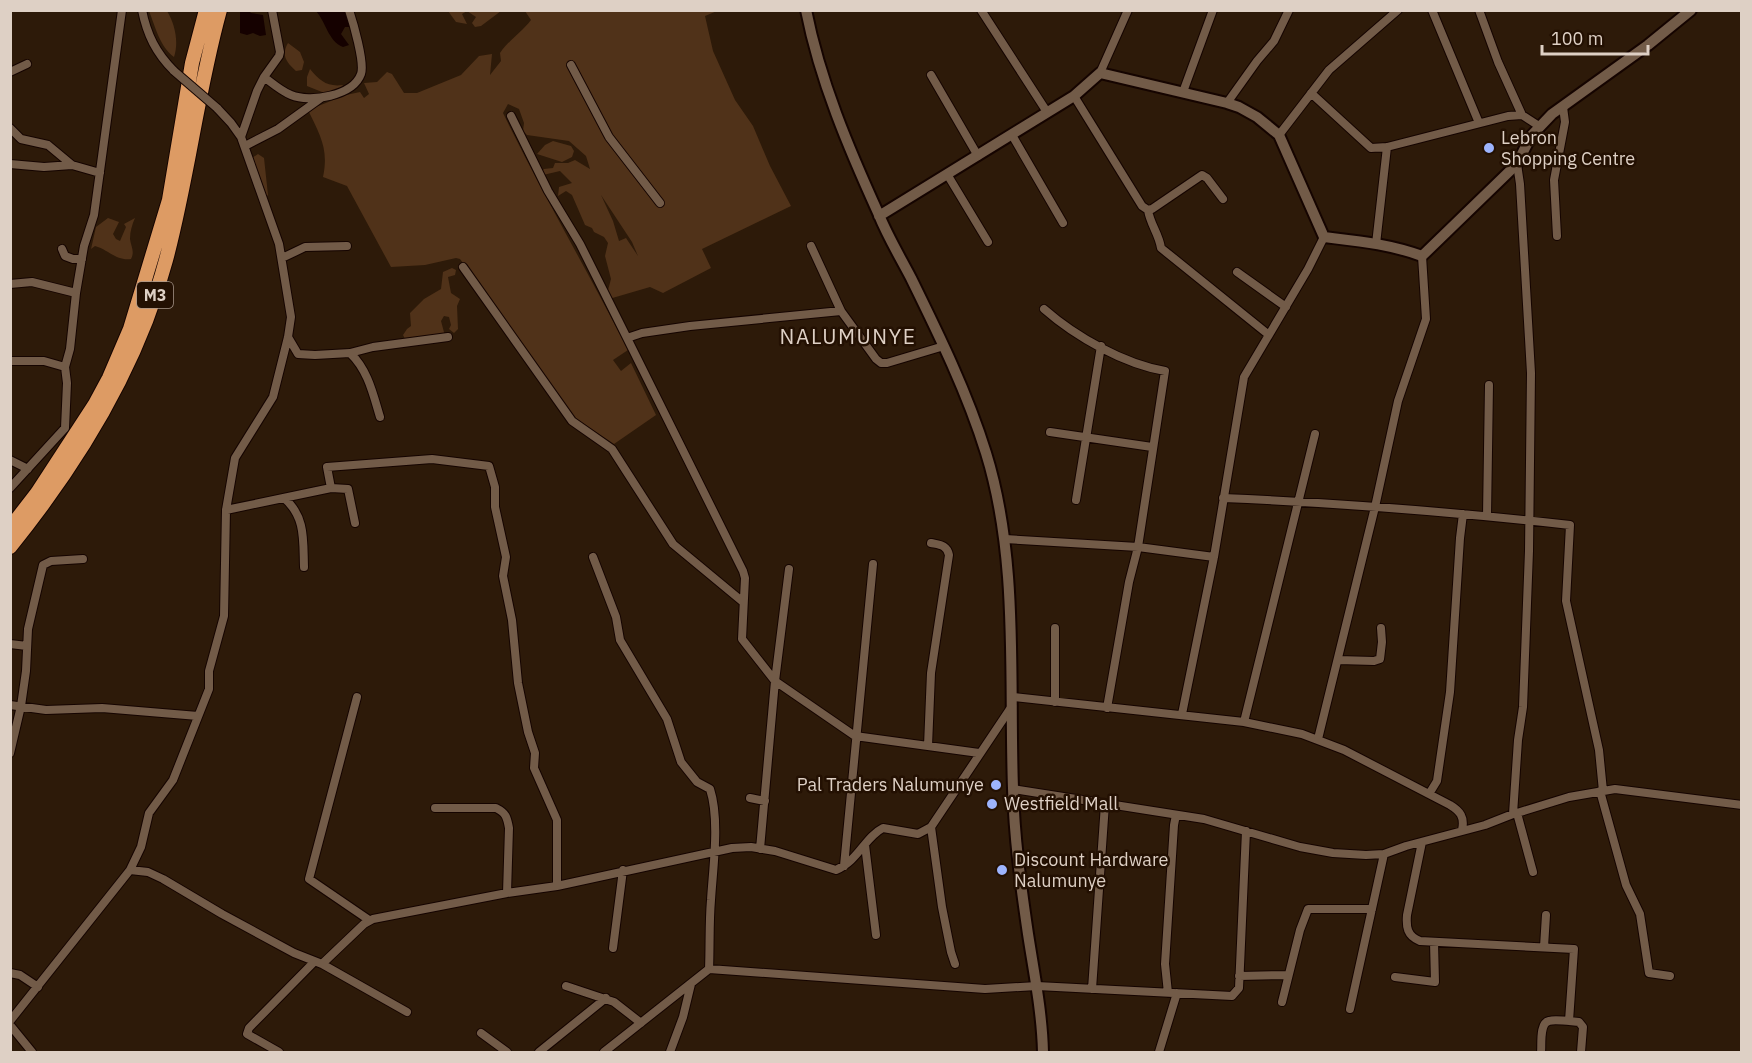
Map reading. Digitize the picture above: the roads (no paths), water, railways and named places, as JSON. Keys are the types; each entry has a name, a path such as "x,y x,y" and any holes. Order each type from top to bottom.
{"highway":[{"name":"M3","path":"10,528 37,493 95,404 109,378 130,328 169,200 192,63 206,10"},
{"name":"M3","path":"10,547 39,511 79,451 123,373 150,308 166,260 209,50 220,10"}],"street":[{"path":"10,488 65,428 67,383 65,367 70,349 82,259 94,215 122,10"},
{"path":"32,1053 10,1023 130,870 141,847 150,813 173,780 209,689 209,670 224,616 226,510 235,458 273,397 291,317 282,258 241,137 217,108 160,56 150,40 142,10"},
{"path":"241,137 257,91 280,52 272,10"},
{"path":"264,77 292,96 321,98 341,93 354,84 361,75 362,68 356,30 349,10"},
{"path":"806,10 819,67 879,216 964,390 986,453 996,491 1005,539 1013,701 1013,789 1024,904 1037,986 1044,1053"},
{"path":"981,10 1047,112"},
{"path":"879,216 1074,96 1100,73 1128,10"},
{"path":"1183,92 1213,10"},
{"path":"1227,103 1274,41 1289,10"},
{"path":"1279,135 1329,70 1398,10"},
{"path":"1432,10 1479,123"},
{"path":"1479,10 1498,62 1522,115 1539,126"},
{"path":"1318,739 1375,507 1398,401 1426,319 1422,256 1517,164 1539,126 1691,10"},
{"path":"10,72 27,64"},
{"path":"571,65 609,137 660,203"},
{"path":"1100,73 1227,103 1257,117 1279,135 1324,237"},
{"path":"931,75 978,156"},
{"path":"1311,93 1368,146 1376,148 1522,115"},
{"path":"1074,96 1142,206 1148,210 1150,223 1159,237 1161,248 1269,335"},
{"path":"245,146 285,124 321,98"},
{"path":"1557,236 1554,180 1565,123 1563,107"},
{"path":"511,116 548,191 580,244 743,571 745,578 742,639 774,681 855,736 979,753"},
{"path":"10,128 21,139 48,145 72,165"},
{"path":"1012,135 1063,223"},
{"path":"1376,244 1388,147"},
{"path":"10,164 44,167 72,165 100,173"},
{"path":"1013,789 1214,821 1300,847 1333,854 1384,854 1485,825 1513,814 1518,740 1523,707 1531,373 1517,164"},
{"path":"947,174 988,242"},
{"path":"1148,210 1202,175 1208,178 1223,199"},
{"path":"1324,237 1403,249 1422,256"},
{"path":"1182,714 1214,557 1244,377 1308,269 1324,237"},
{"path":"282,258 305,247 347,246"},
{"path":"811,246 841,311 881,363 944,346"},
{"path":"62,249 65,256 82,259"},
{"path":"463,267 572,421 612,449 673,544 743,602"},
{"path":"1237,272 1286,307"},
{"path":"10,284 32,282 76,293"},
{"path":"1044,309 1064,326 1101,346 1138,364 1165,371 1138,547 1129,582 1107,708"},
{"path":"627,338 642,333 690,326 841,311"},
{"path":"288,337 297,354 315,356 350,353 373,347 448,337"},
{"path":"1076,500 1101,346"},
{"path":"350,353 361,364 380,417"},
{"path":"10,360 44,362 65,367"},
{"path":"1487,516 1489,385"},
{"path":"1050,432 1152,447"},
{"path":"1244,722 1315,434"},
{"path":"331,488 327,467 432,459 489,466 495,487 495,507 506,557 502,576 512,620 518,683 528,732 535,753 534,768 557,820 557,886"},
{"path":"10,460 28,469"},
{"path":"226,510 331,488 348,489 355,523"},
{"path":"284,498 294,506 301,521 304,567"},
{"path":"1223,498 1375,507 1570,525 1566,602 1599,750 1602,791 1626,885 1640,914 1649,973 1670,976"},
{"path":"1429,795 1437,781 1450,692 1463,514"},
{"path":"1005,539 1138,547 1214,557"},
{"path":"928,746 931,673 950,555 943,545 931,543"},
{"path":"593,557 616,617 620,639 667,719 681,762 697,782 710,789 713,798 714,852 709,969"},
{"path":"10,753 21,706 26,671 28,628 43,565 51,561 83,559"},
{"path":"844,867 873,564"},
{"path":"760,849 774,681 789,569"},
{"path":"1055,628 1055,702"},
{"path":"1338,660 1374,661 1380,659 1381,628"},
{"path":"10,644 27,646"},
{"path":"357,697 309,879 369,920"},
{"path":"1013,701 1055,702 1182,714 1244,722 1318,739 1460,811 1463,817 1462,830"},
{"path":"279,1053 251,1038 247,1034 249,1028 318,963 369,920 507,893 557,886 623,870 743,847 792,856 836,870 844,867 883,828 918,834 931,827 1013,701"},
{"path":"10,705 46,710 102,708 198,716"},
{"path":"1533,872 1517,813 1569,797 1615,789 1742,805"},
{"path":"750,798 765,801"},
{"path":"1092,988 1105,804"},
{"path":"435,808 495,808 504,812 509,828 507,893"},
{"path":"1159,1053 1173,993 1166,964 1176,815"},
{"path":"931,827 942,908 955,964"},
{"path":"604,1053 709,969 985,989 1037,986 1232,996 1239,988 1246,831"},
{"path":"1422,842 1406,925 1413,938 1434,942 1574,949 1569,1021"},
{"path":"866,845 876,935"},
{"path":"1350,1009 1384,854"},
{"path":"130,870 148,872 163,879 222,914 407,1012"},
{"path":"613,948 623,870"},
{"path":"1282,1002 1308,909 1372,909"},
{"path":"1544,947 1546,915"},
{"path":"1395,978 1435,982 1434,942"},
{"path":"10,973 20,975 38,987"},
{"path":"1239,976 1288,975"},
{"path":"670,1053 683,1017 691,984"},
{"path":"566,986 606,998 618,1004 641,1023"},
{"path":"539,1053 606,998"},
{"path":"1541,1053 1543,1027 1549,1020 1579,1022 1582,1027 1581,1053"},
{"path":"482,1033 507,1053"}],"place":[{"name":"Lebron Shopping Centre","path":"1489,148"},
{"name":"Pal Traders Nalumunye","path":"996,785"},
{"name":"Westfield Mall","path":"992,804"},
{"name":"Discount Hardware Nalumunye","path":"1002,870"}],"district":[{"name":"NALUMUNYE","path":"848,337"}]}
